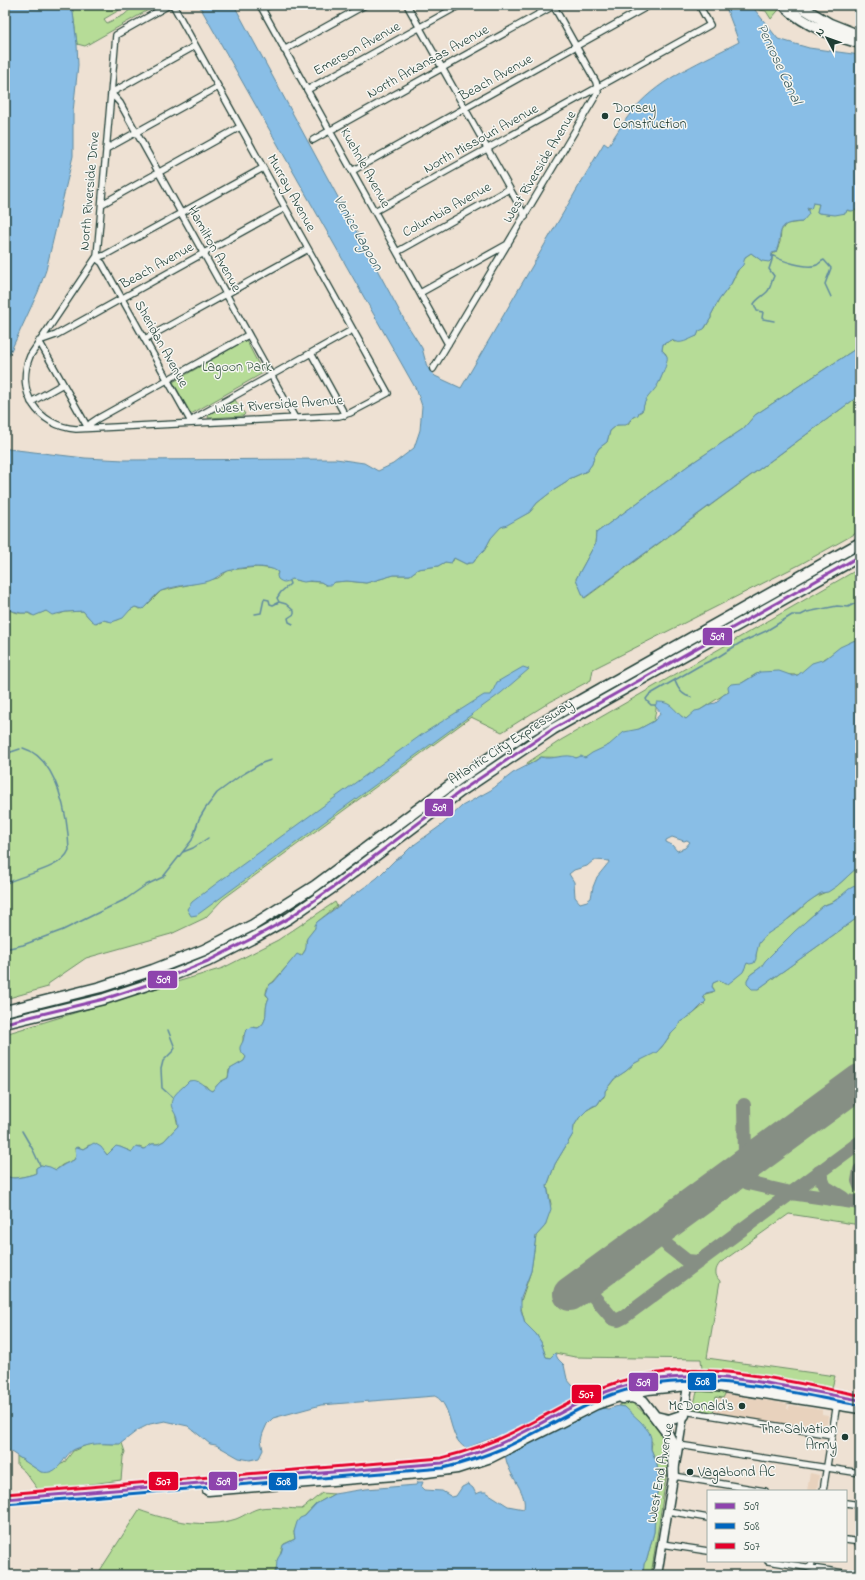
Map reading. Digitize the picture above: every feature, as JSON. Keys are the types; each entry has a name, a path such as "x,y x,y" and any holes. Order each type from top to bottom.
{"highway":[{"path":"798,5 830,24 860,36"},
{"path":"786,7 799,18 815,27 860,43"},
{"name":"Atlantic City Expressway","path":"5,1011 101,987 153,970 204,950 253,925 315,886 456,781 524,734 590,695 860,543"},
{"name":"Atlantic City Expressway","path":"5,1023 86,1003 145,986 191,969 257,936 289,918 330,890 461,791 553,729 860,556"},
{"path":"5,1506 429,1472 466,1466 598,1400 612,1389 666,1377 728,1387 837,1400 860,1400"},
{"path":"598,1400 629,1397 638,1399 645,1403 671,1440 674,1476"},
{"path":"837,1400 860,1408"},
{"path":"656,1417 669,1420 684,1413"},
{"path":"5,1499 433,1465 460,1460 497,1450"}],"main road":[{"name":"West End Avenue","path":"657,1575 689,1380"}],"street":[{"name":"North Riverside Drive","path":"31,402 26,387 26,370 30,356 96,258 116,38 119,33 169,5"},
{"name":"Murray Avenue","path":"173,5 388,393"},
{"path":"261,7 270,5"},
{"path":"284,50 364,5"},
{"path":"407,5 525,216"},
{"name":"Emerson Avenue","path":"307,90 460,5"},
{"path":"554,5 598,88 710,25 699,5"},
{"name":"North Arkansas Avenue","path":"313,140 554,5"},
{"name":"Beach Avenue","path":"352,171 650,5"},
{"name":"Kuehnle Avenue","path":"261,7 448,344"},
{"path":"111,93 195,46"},
{"path":"106,149 218,87"},
{"name":"North Missouri Avenue","path":"375,211 598,88"},
{"name":"West Riverside Avenue","path":"433,369 596,96 598,88"},
{"name":"Hamilton Avenue","path":"111,93 116,98 136,132 295,418"},
{"path":"102,204 240,127"},
{"path":"96,258 105,256 263,168"},
{"name":"Columbia Avenue","path":"397,252 510,189"},
{"name":"Beach Avenue","path":"39,341 56,336 285,208"},
{"path":"420,292 508,244"},
{"path":"145,339 308,249"},
{"name":"Sheridan Avenue","path":"96,258 102,263 190,422"},
{"path":"190,422 352,330"},
{"path":"39,341 88,428 93,422 248,335"},
{"path":"311,353 345,415"},
{"path":"31,402 63,384"},
{"name":"West Riverside Avenue","path":"31,402 41,415 52,423 65,427 88,428 345,415 388,393"},
{"path":"823,1490 837,1400"},
{"path":"684,1413 832,1435"},
{"path":"679,1445 860,1473"},
{"path":"674,1476 759,1490"},
{"path":"847,1503 860,1505"},
{"path":"668,1511 707,1518"},
{"path":"847,1540 860,1542"},
{"path":"662,1544 707,1551"},
{"path":"774,1562 856,1575"},
{"path":"810,1575 812,1562"}],"shaded area":[{"path":"725,1394 788,1404 788,1410 790,1405 822,1410 822,1415 828,1416 827,1424 824,1424 823,1430 713,1413 716,1396 723,1398"},
{"path":"810,1473 819,1475 817,1490 807,1490"}],"green space":[{"path":"72,5 128,5 104,19 107,23 124,15 135,5 157,5 85,46 77,44"},
{"path":"751,5 783,5 771,19 766,11 753,9"},
{"path":"813,203 819,204 817,212 819,213 837,214 847,210 856,210 860,212 860,346 755,415 743,429 689,465 596,533 595,544 576,579 585,598 860,395 860,531 799,565 593,669 591,680 550,702 502,732 471,717 223,899 205,918 171,934 86,958 48,984 48,987 5,999 5,609 18,613 28,613 31,615 46,611 60,614 65,612 83,611 91,620 97,623 103,620 111,621 122,618 126,613 135,607 140,609 144,608 161,591 218,578 229,570 257,567 275,569 278,572 277,575 299,581 321,582 326,585 335,582 347,581 366,583 394,575 410,575 418,569 438,566 445,562 453,561 454,558 466,564 474,562 484,551 491,538 499,528 530,512 537,503 569,479 587,471 599,448 607,442 610,431 617,425 628,424 633,417 642,411 646,400 656,387 662,375 666,354 662,350 663,344 672,340 674,342 697,336 699,330 705,328 719,300 731,284 745,257 751,253 762,261 776,252 780,242 781,231 786,224 802,222"},
{"name":"Lagoon Park","path":"246,340 263,373 191,414 173,382"},
{"path":"235,400 245,414 243,416 208,418 209,414"},
{"path":"860,568 860,640 853,641 798,675 756,674 686,719 657,703 654,721 585,758 541,757 528,765 527,763 561,740"},
{"path":"860,865 860,883 835,900 823,906 749,977 747,982 758,989 860,916 860,1225 789,1214 720,1263 716,1272 720,1281 707,1358 835,1376 832,1388 732,1372 702,1369 701,1359 575,1357 555,1353 550,1358 546,1357 541,1342 536,1334 525,1323 520,1304 531,1271 536,1236 545,1226 551,1204 547,1186 555,1164 573,1134 574,1126 579,1118 587,1110 598,1104 604,1097 605,1091 616,1077 635,1063 661,1048 680,1022 704,1005 705,999 703,996 713,992 714,989 711,985 713,983 719,980 725,984 733,980 744,970 746,964 756,957 756,950 759,943 770,932 795,914 813,898 838,885"},
{"path":"335,902 337,906 317,922 315,928 306,940 307,947 302,955 296,956 268,987 266,995 269,998 266,1006 264,1022 258,1028 252,1027 243,1036 241,1048 246,1057 244,1061 229,1070 228,1078 220,1082 212,1091 206,1086 189,1081 178,1092 176,1117 178,1126 164,1141 158,1144 152,1144 144,1149 139,1147 132,1152 120,1147 107,1155 104,1151 89,1145 83,1149 78,1147 75,1148 76,1156 74,1160 62,1165 56,1170 41,1165 36,1168 36,1173 32,1175 13,1178 5,1176 5,1034 223,968 278,940"},
{"path":"697,1392 723,1392 725,1394 723,1398 716,1397 713,1413 692,1412"},
{"path":"632,1402 661,1429 670,1452 651,1575 643,1575 644,1563 647,1559 654,1532 656,1497 659,1487 657,1464 651,1449 652,1442 625,1407 618,1406 623,1403"},
{"path":"91,1443 122,1443 125,1452 123,1457 121,1480 39,1491 25,1472 17,1465 17,1456 41,1472 64,1463 73,1451"},
{"path":"322,1493 334,1494 316,1504 297,1524 294,1532 295,1539 284,1544 277,1568 273,1575 97,1575 139,1510 162,1517 187,1522 224,1522 236,1519 265,1507 302,1509"}],"water":[{"path":"5,5 72,5 78,65 73,112 73,156 46,270 38,292 8,357 5,360"},
{"name":"Penrose Canal","path":"199,5 234,5 406,323 422,348 427,367 435,376 461,388 604,143 608,146 631,112 658,87 684,70 739,42 727,10 730,5 751,5 778,39 809,48 860,55 860,212 856,210 847,210 846,213 835,215 819,213 817,212 819,204 813,203 811,209 807,208 809,214 802,222 787,224 784,226 776,252 772,253 772,259 769,262 762,261 751,253 745,257 743,265 737,271 731,284 719,300 704,329 699,331 697,336 684,341 675,342 672,340 663,344 662,350 667,356 666,366 657,386 645,402 643,410 639,412 638,415 633,417 626,425 617,425 610,431 607,442 599,448 587,471 569,479 537,503 530,512 501,527 491,538 484,551 473,563 466,564 454,558 451,563 445,562 438,566 418,569 410,575 394,575 366,583 347,581 335,582 331,585 326,585 321,582 304,582 291,579 283,582 278,579 278,572 274,569 261,567 239,568 225,572 209,581 173,587 161,591 143,609 135,607 123,618 112,622 103,620 95,623 83,611 52,615 46,611 34,616 29,613 21,613 5,609 5,446 8,449 85,458 124,460 336,459 364,463 378,471 393,464 414,448 420,430 422,406 417,391"},
{"path":"860,346 860,395 584,598 576,579 595,544 596,533 689,465 743,429 755,415"},
{"path":"860,639 860,865 837,886 828,892 821,893 781,925 767,934 759,943 754,963 747,963 743,972 728,984 725,984 720,980 713,983 712,987 715,991 706,993 703,997 706,1001 693,1014 680,1022 678,1027 657,1052 635,1063 614,1079 605,1091 605,1095 597,1105 587,1110 579,1118 574,1126 573,1134 555,1164 547,1186 551,1209 545,1226 536,1236 531,1271 521,1297 521,1310 525,1323 536,1334 541,1342 546,1357 550,1358 555,1353 564,1365 567,1379 577,1391 576,1398 578,1402 608,1409 618,1406 625,1407 649,1432 651,1438 651,1449 657,1464 659,1487 656,1497 654,1532 647,1559 644,1564 643,1575 273,1575 276,1570 277,1560 283,1545 295,1539 294,1532 300,1518 305,1516 316,1504 334,1494 366,1489 416,1485 418,1482 423,1482 421,1487 424,1490 442,1491 452,1497 456,1496 462,1487 468,1484 473,1488 476,1494 486,1492 508,1506 524,1509 523,1497 507,1463 503,1436 495,1437 466,1448 456,1437 445,1407 435,1396 321,1405 273,1418 267,1424 263,1433 261,1440 263,1450 259,1458 250,1460 239,1458 216,1445 210,1444 188,1426 165,1421 150,1424 138,1430 120,1444 92,1444 75,1449 67,1455 57,1468 48,1472 41,1472 5,1448 5,1176 14,1178 32,1175 36,1173 36,1168 41,1165 56,1170 74,1160 76,1156 75,1148 77,1147 83,1149 94,1143 101,1147 107,1155 116,1146 132,1152 136,1147 144,1149 152,1144 158,1144 164,1141 178,1126 177,1118 171,1106 173,1098 189,1081 193,1080 199,1082 212,1091 220,1082 228,1078 230,1069 244,1061 246,1057 240,1050 240,1047 245,1032 250,1027 258,1028 264,1022 266,1006 269,998 266,994 269,985 274,982 297,954 301,956 303,954 307,938 315,928 317,922 377,878 395,860 443,824 462,806 491,790 513,773 541,757 550,758 572,756 576,758 581,756 585,758 609,745 624,732 639,729 654,721 661,713 655,706 657,702 663,702 671,706 686,719 695,711 700,710 710,704 716,703 723,695 729,692 728,687 731,684 742,683 760,672 779,671 793,676 798,675 812,663 825,659 840,647","holes":["672,837 684,841 687,840 690,842 685,848 677,851 672,845 666,842 666,840","594,860 610,861 597,877 591,898 580,903 575,897 574,882 569,874 574,870 587,866"]},
{"path":"523,667 529,669 501,693 197,915 191,916 187,909 192,902 217,883 424,733 484,695 491,695 497,682"},
{"path":"860,883 860,916 758,989 752,989 747,984 747,980 750,975 761,967 765,961 795,931 823,906 835,901 849,889"}],"waterway":[{"path":"774,321 763,319 763,312 757,311 754,304 767,292 770,287 774,276 769,269 772,255 787,262 807,266 817,265 824,260 831,268 825,284 831,297"},
{"path":"279,602 277,598 290,584 289,581"},
{"path":"255,614 261,613 264,599 269,600 270,604 273,605 279,602 286,604 294,611 294,614 288,618 289,622 293,624"},
{"path":"655,705 651,705 647,701 646,699 649,695 699,666 718,657 740,643 766,631 792,615 801,615 807,612 837,606 848,607 860,601"},
{"path":"675,681 681,692 691,697"},
{"path":"5,884 12,880 50,867 65,857 69,850 63,806 53,776 45,764 35,754 23,748"},
{"path":"5,757 11,752 20,749"},
{"path":"5,949 23,945 63,930 126,899 146,885 163,877 192,840 199,819 217,793 240,776 262,763 271,760"},
{"path":"183,852 193,848 208,838"},
{"path":"168,1030 175,1048 163,1061 161,1069 162,1088 173,1098"},
{"path":"22,1131 40,1165"}],"taxiway":[{"path":"744,1105 745,1154 739,1170 743,1179 748,1183 791,1193 860,1203"},
{"path":"583,1284 613,1319 618,1320 624,1317 860,1142"},
{"path":"860,1170 858,1181 860,1186"},
{"path":"819,1172 825,1187 843,1198"},
{"path":"662,1226 660,1232 661,1238 668,1246 687,1261 699,1262"}],"runway":[{"path":"570,1294 860,1081"}],"transit line":[{"name":"509","path":"5,1023 104,999 156,982 208,961 257,936 289,918 335,886 461,791 553,729 860,556"},
{"name":"507","path":"5,1494 441,1458 473,1449 503,1437 571,1401 601,1388 633,1378 666,1372 714,1371 739,1373 860,1395"},
{"name":"509","path":"5,1499 442,1463 474,1454 504,1442 573,1406 603,1393 635,1383 667,1378 731,1378 763,1382 860,1400"},
{"name":"508","path":"5,1504 443,1468 475,1459 506,1447 603,1398 634,1388 666,1383 698,1381 731,1383 763,1387 859,1405"}],"place":[{"name":"Dorsey Construction","path":"605,116"},
{"name":"McDonald's","path":"742,1406"},
{"name":"The Salvation Army","path":"845,1437"},
{"name":"Vagabond AC","path":"690,1472"}],"water label":[{"name":"Venice Lagoon","path":"358,233"}]}
